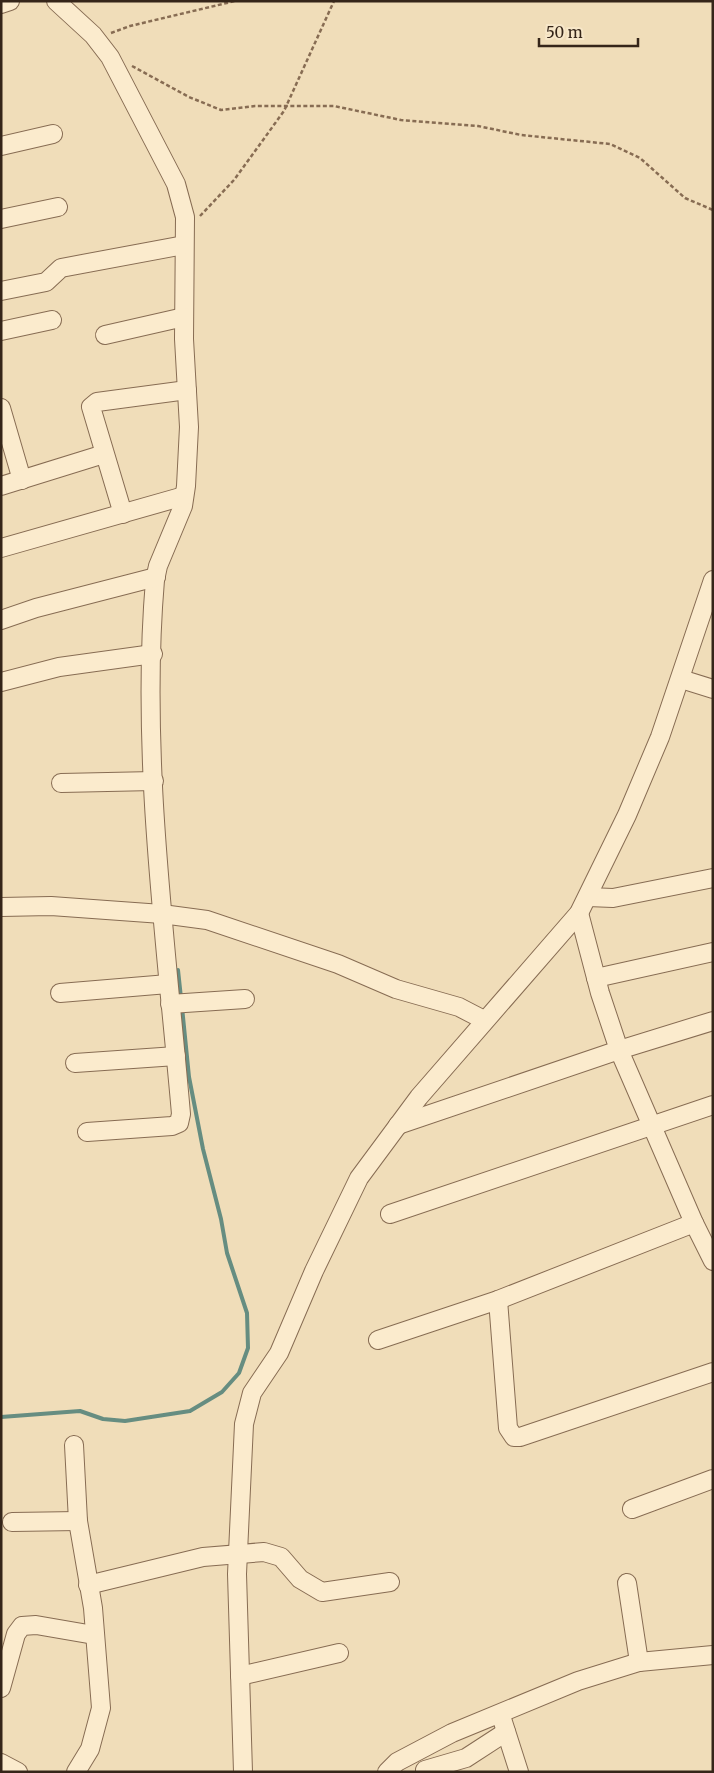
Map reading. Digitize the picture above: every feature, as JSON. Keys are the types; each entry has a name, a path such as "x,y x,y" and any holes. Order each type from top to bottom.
{"street":[{"path":"1,4 10,1"},
{"path":"56,1 96,39 110,57 176,184 185,217 184,317 188,454 184,496 156,577 152,719 162,914 168,984 178,1004 176,1056 181,1114 177,1124 86,1132"},
{"path":"1,146 53,134"},
{"path":"1,219 58,207"},
{"path":"1,291 46,282 62,268 184,237"},
{"path":"105,336 184,317"},
{"path":"1,331 52,320"},
{"path":"123,514 90,410 93,404 187,390"},
{"path":"1,408 22,480"},
{"path":"1,486 104,454"},
{"path":"1,548 184,496"},
{"path":"1,620 36,608 156,577"},
{"path":"244,1772 238,1553 244,1424 252,1393 285,1341 359,1178 398,1125 484,1020 563,934 579,913 640,787 681,679 713,580"},
{"path":"1,682 59,667 153,654"},
{"path":"681,679 713,689"},
{"path":"61,783 154,781"},
{"path":"588,897 613,898 713,878"},
{"path":"1,906 51,906 162,914 207,920 338,964 396,989 458,1008 484,1020"},
{"path":"579,913 596,978 619,1050 694,1223 707,1238 713,1261"},
{"path":"596,978 713,952"},
{"path":"60,993 168,984"},
{"path":"178,1004 245,999"},
{"path":"398,1125 619,1050 713,1021"},
{"path":"75,1063 176,1056"},
{"path":"390,1214 713,1105"},
{"path":"378,1340 498,1300 694,1223"},
{"path":"498,1300 508,1428 514,1437 520,1437 713,1372"},
{"path":"74,1445 78,1522 93,1608 101,1708 90,1749 76,1772"},
{"path":"632,1509 713,1478"},
{"path":"12,1522 78,1522"},
{"path":"88,1585 203,1557 264,1552 281,1557 300,1579 322,1592 390,1582"},
{"path":"627,1582 639,1662"},
{"path":"1,1688 16,1634 22,1626 36,1625 94,1635"},
{"path":"240,1676 338,1653"},
{"path":"387,1772 402,1759 499,1712 578,1681 639,1662 713,1655"},
{"path":"499,1712 519,1772"},
{"path":"425,1770 466,1758 506,1732"},
{"path":"1,1763 18,1772"}],"path":[{"path":"96,39 130,26 235,1"},
{"path":"184,237 225,192 286,106 334,1"},
{"path":"110,57 216,109 286,106 348,108 401,120 478,126 521,135 610,144 640,158 685,198 713,210"}],"waterway":[{"path":"178,970 181,998"},
{"path":"1,1417 80,1411 103,1419 125,1421 190,1411 222,1392 239,1373 248,1348 247,1313 227,1253 221,1219 203,1149 189,1077 182,1007"}]}
